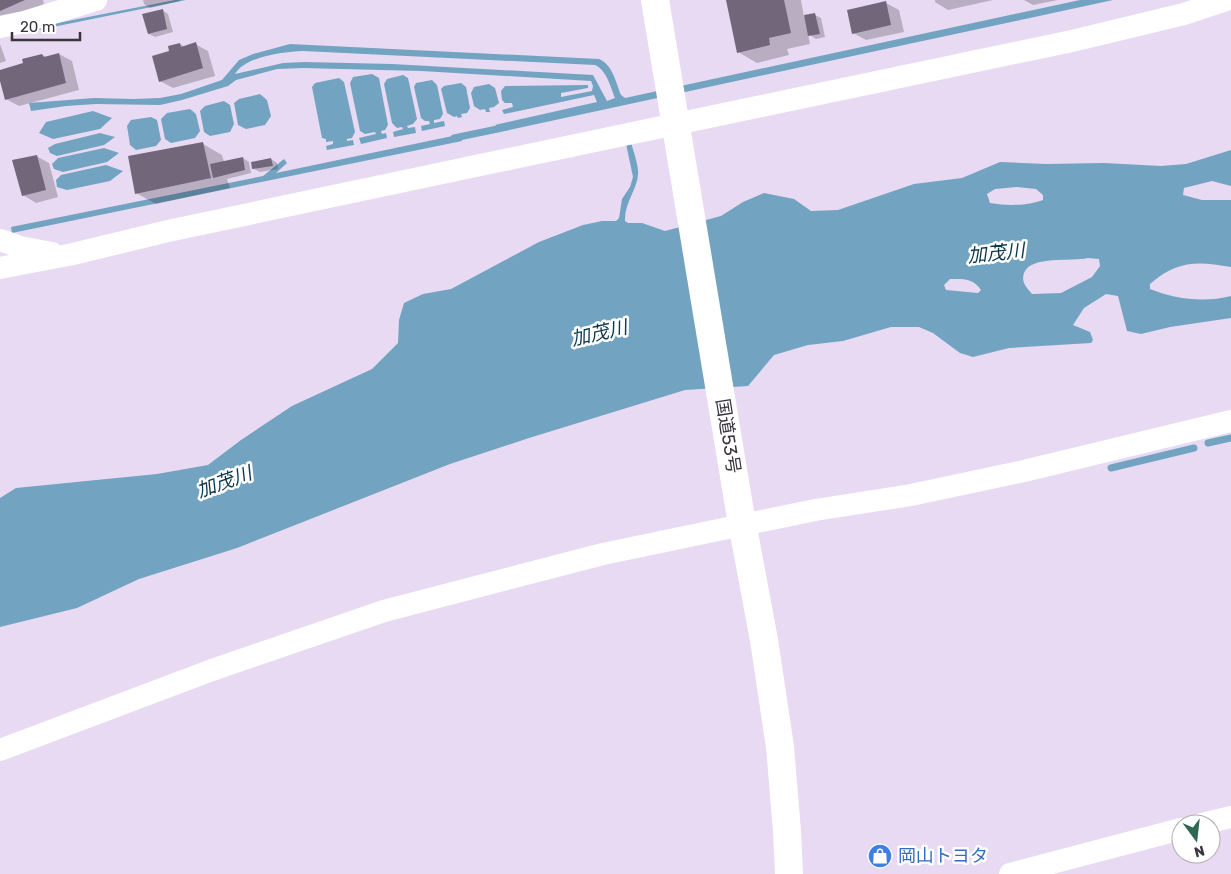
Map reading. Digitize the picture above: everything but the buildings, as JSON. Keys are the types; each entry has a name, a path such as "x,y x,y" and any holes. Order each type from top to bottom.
{"highway":[{"name":"国道53号","path":"655,0 741,518 764,640 780,747 789,874"}],"street":[{"path":"0,27 24,22 96,0"},
{"path":"0,268 73,254 168,231 676,129 1072,41 1184,14 1226,0"},
{"path":"0,240 20,247 73,254"},
{"path":"0,750 212,670 384,611 741,518 815,510 911,495 1015,473 1231,421"},
{"path":"1010,874 1171,832"}],"water":[{"path":"175,0 186,0 33,31 32,28"},
{"path":"1080,0 1113,0 509,130 508,128 502,130 495,125 597,102 594,95 504,114 502,110 513,107 512,103 505,103 502,100 501,91 505,86 588,85 588,88 561,93 561,97 592,91 591,81 421,71 277,69 236,80 228,86 160,105 96,104 31,111 29,103 94,98 160,98 181,94 222,80 239,60 253,54 290,44 599,59 608,65 621,95 625,98","holes":["303,51 595,65 602,70 615,98 607,101 593,75 392,64 305,62 283,63 235,74 240,68 256,59 285,52"]},
{"path":"372,74 379,78 388,125 385,130 381,131 382,134 386,133 387,138 361,144 359,138 376,134 375,132 365,134 360,131 350,83 353,77"},
{"path":"403,75 408,78 417,119 413,124 407,126 408,128 415,127 416,133 394,137 393,132 403,129 402,127 397,128 392,123 384,84 387,79"},
{"path":"339,78 344,82 355,132 352,138 347,139 347,141 353,140 354,145 327,150 326,146 333,144 333,141 326,142 326,139 322,138 312,87 315,83"},
{"path":"432,80 437,85 443,114 440,119 434,120 434,123 444,121 445,126 422,131 421,126 430,124 429,121 421,118 414,87 416,83"},
{"path":"461,83 466,87 470,108 467,113 461,114 462,117 458,118 447,113 441,89 444,86"},
{"path":"489,84 495,88 499,103 489,108 490,112 486,112 485,109 480,110 474,106 471,93 474,87"},
{"path":"260,94 267,100 271,116 265,125 246,129 238,125 234,103 239,99"},
{"path":"224,101 230,105 234,124 230,132 210,136 204,132 200,111 205,106"},
{"path":"190,109 196,114 200,131 195,138 171,143 165,139 161,119 167,113"},
{"path":"93,111 112,118 100,129 53,139 39,133 46,122"},
{"path":"151,117 157,120 161,140 156,146 136,150 130,145 127,126 131,120"},
{"path":"100,133 115,137 104,145 57,156 50,153 48,148 55,144"},
{"path":"462,134 462,141 12,233 11,227 263,176 284,159 287,163 276,173"},
{"name":"加茂川","path":"630,138 638,170 636,185 625,214 625,221 628,223 642,223 665,231 721,216 743,202 764,193 794,199 811,211 838,210 914,184 962,178 1000,162 1046,164 1104,163 1161,166 1186,164 1231,150 1231,186 1212,181 1184,188 1183,195 1202,200 1231,200 1231,267 1198,263 1179,266 1160,276 1150,284 1150,289 1190,299 1231,296 1231,318 1170,327 1141,334 1127,331 1118,296 1106,294 1084,308 1073,325 1090,332 1093,340 1091,343 1009,348 973,357 960,353 933,333 919,327 891,327 843,341 808,345 774,355 748,386 685,390 529,438 450,464 237,548 139,579 77,608 0,627 0,498 16,488 157,474 208,465 292,406 372,369 398,343 399,320 404,303 423,294 451,289 539,242 583,225 602,221 616,221 619,218 622,199 630,187 633,177 625,139","holes":["1017,187 1036,189 1043,195 1043,200 1017,205 990,203 987,194 995,189","1099,259 1100,266 1092,277 1061,293 1032,294 1023,279 1028,267 1043,261","950,279 964,279 975,283 981,290 978,293 946,290 944,285"]},
{"path":"104,148 119,153 107,162 63,172 54,169 52,164 58,158"},
{"path":"106,165 123,171 110,181 67,190 57,187 56,180 61,175"}],"waterway":[{"path":"454,138 507,127"},
{"path":"1208,443 1231,438"},
{"path":"1111,468 1194,448"}],"place":[{"name":"岡山トヨタ","path":"880,856"}]}
